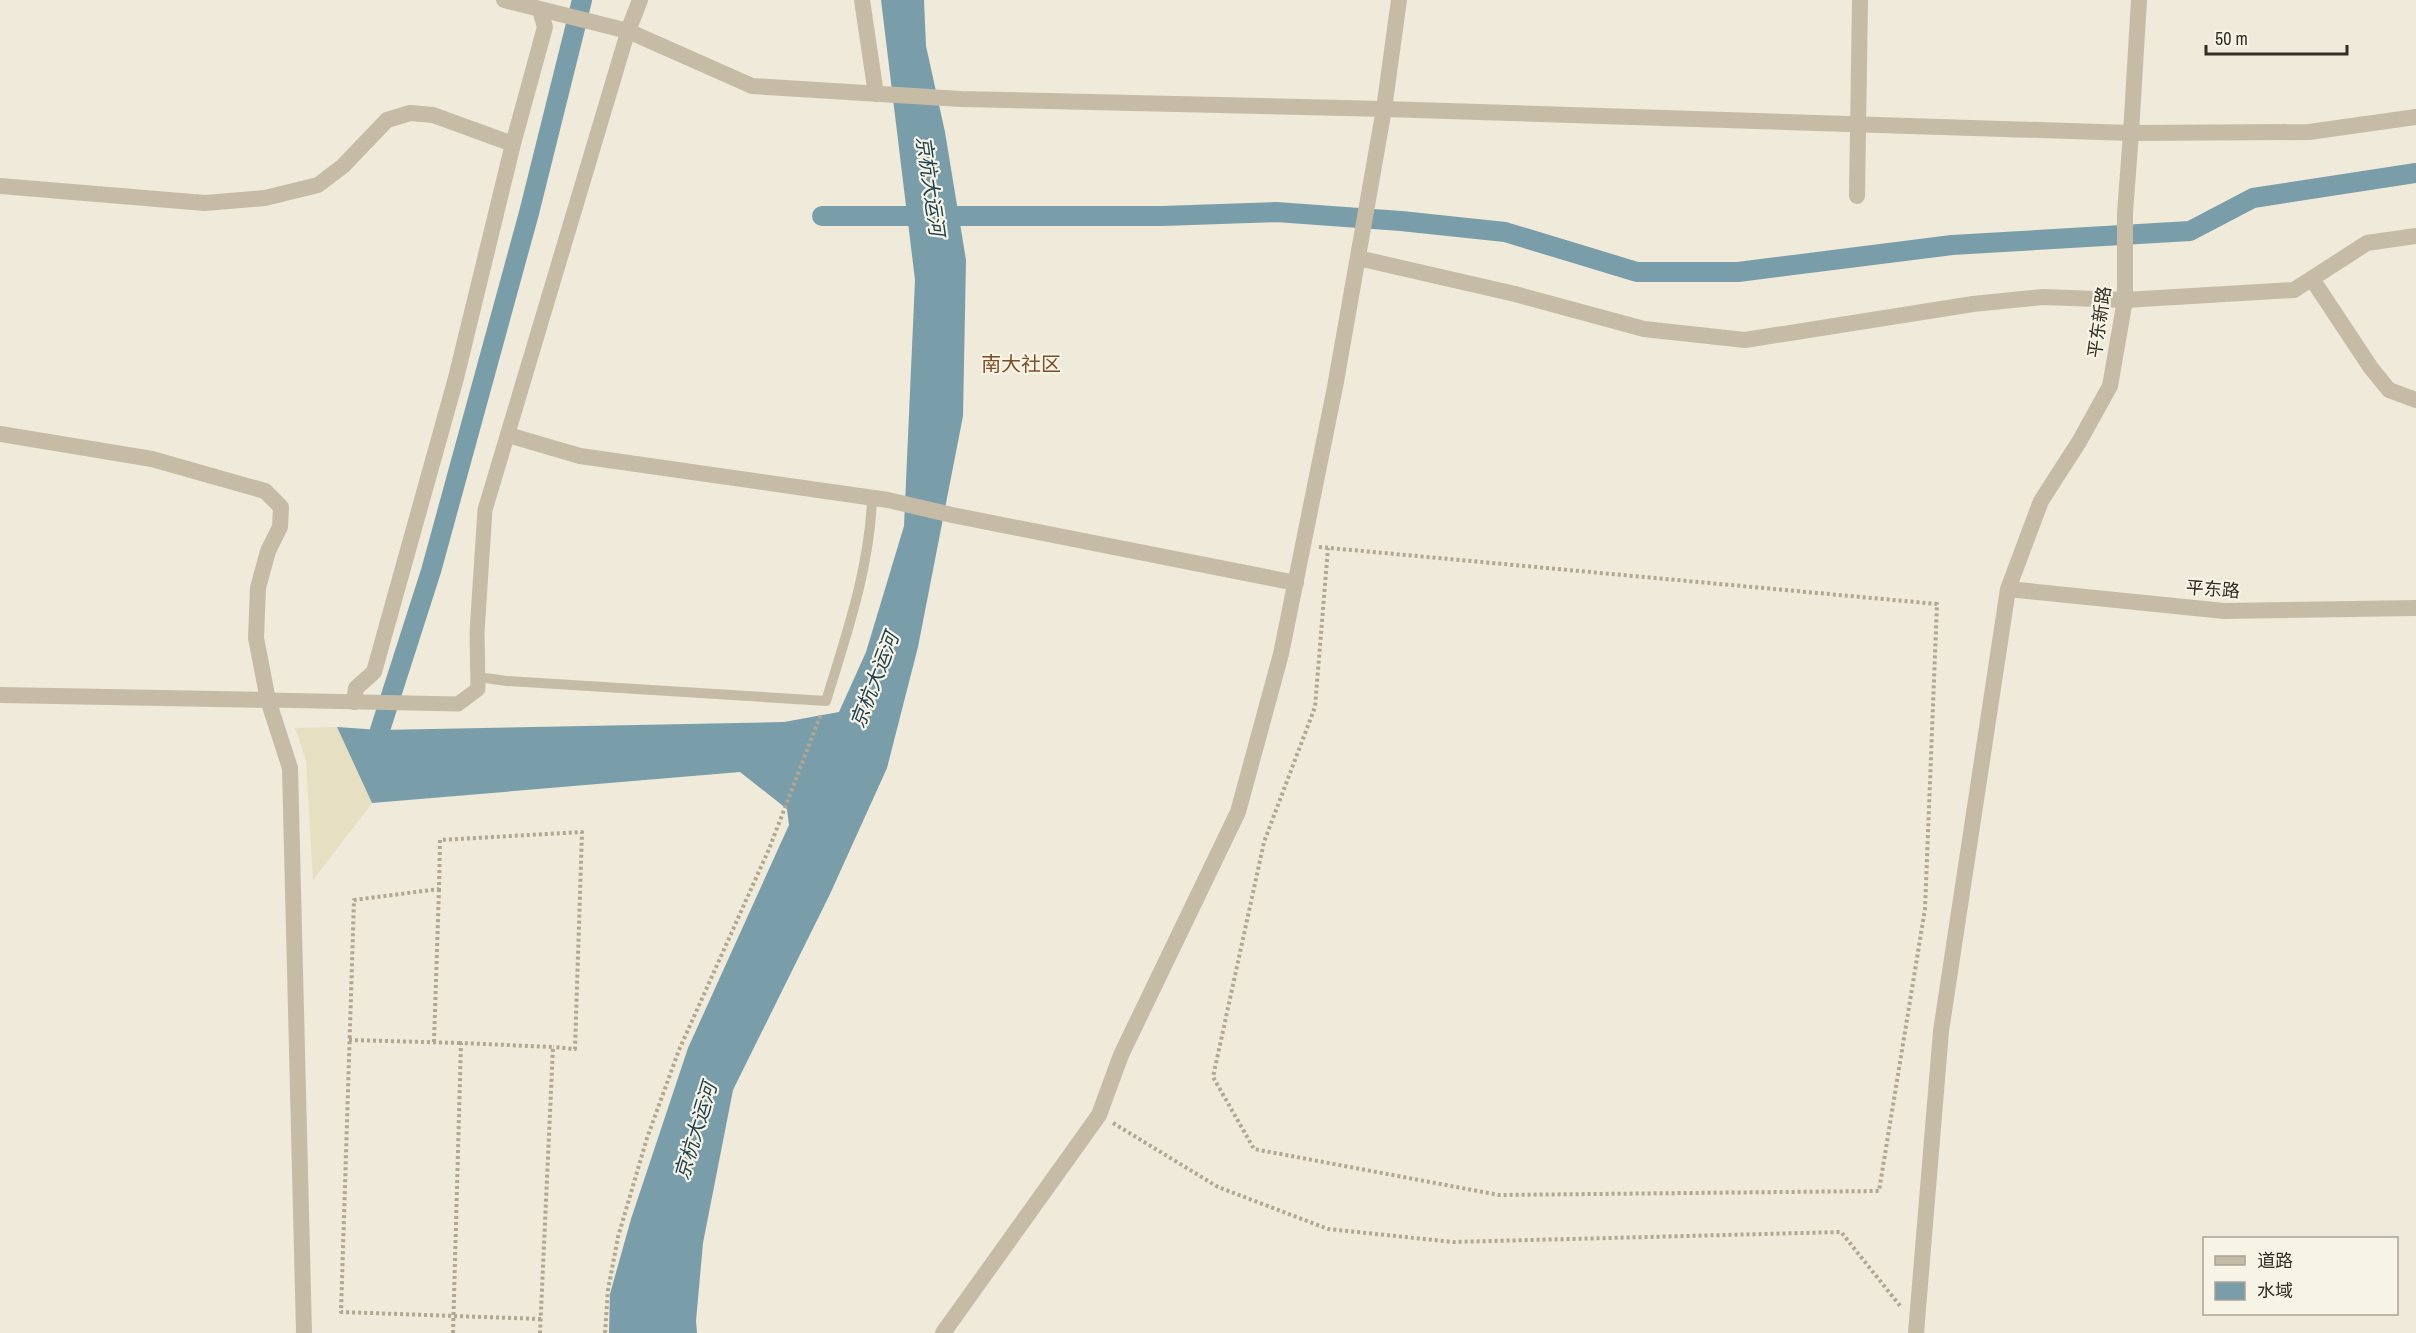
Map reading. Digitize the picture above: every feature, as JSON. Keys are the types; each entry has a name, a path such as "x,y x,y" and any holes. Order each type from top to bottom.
{"street":[{"path":"504,0 623,29 752,86 876,94 961,99 1384,109 2131,133 2309,132 2416,117"},
{"path":"0,695 458,704 478,689 477,632 485,510 623,29 640,0"},
{"path":"862,0 876,94"},
{"path":"943,1333 1099,1115 1121,1054 1238,812 1281,654 1335,387 1384,109 1399,0"},
{"path":"1857,196 1860,0"},
{"name":"平东新路","path":"1916,1333 1941,1031 2008,589 2041,501 2079,442 2110,386 2125,300 2125,213 2139,0"},
{"path":"354,702 356,688 374,672 456,378 513,144 545,27 543,11"},
{"path":"0,186 205,202 266,198 318,185 343,166 387,120 410,113 433,115 513,144"},
{"path":"1358,257 1515,294 1644,329 1745,340 1973,304 2043,297 2125,300 2294,290 2367,243 2416,236"},
{"path":"2312,279 2371,368 2389,390 2416,400"},
{"path":"0,434 152,459 265,491 281,507 280,527 268,551 258,588 256,638 268,700 290,768 304,1333"},
{"path":"508,435 580,456 880,499 952,516 1296,583"},
{"name":"平东路","path":"2008,589 2224,611 2416,608"}],"lane":[{"path":"478,677 507,681 826,701 846,636 880,499"}],"path":[{"path":"1303,545 1936,604 1925,909 1879,1191 1498,1195 1254,1149 1213,1077 1264,842 1315,707 1328,548"},
{"path":"605,1333 608,1290 618,1237 647,1138 679,1050 769,849 823,710"},
{"path":"349,1040 434,1042 461,1042 575,1049 582,832 440,840 434,1042"},
{"path":"439,889 354,900 341,1312 541,1319"},
{"path":"453,1333 461,1042"},
{"path":"540,1333 553,1047"},
{"path":"1099,1115 1218,1188 1328,1229 1453,1242 1841,1232 1905,1312"}],"shaded area":[{"path":"337,727 372,803 313,880 306,760 295,728"}],"water":[{"name":"京杭大运河","path":"881,0 924,0 926,46 945,132 966,260 963,416 918,647 887,768 830,894 733,1090 703,1243 697,1333 609,1333 610,1294 631,1219 688,1048 789,825 787,809 740,772 372,803 337,727 380,730 784,722 839,712 866,652 904,526 915,280"}],"waterway":[{"path":"389,754 380,730 431,571 529,213 582,0"},
{"name":"京杭大运河","path":"822,216 1162,216 1276,212 1401,221 1505,232 1637,272 1738,272 1952,245 2190,231 2253,198 2416,173"}],"district":[{"name":"南大社区","path":"1021,363"}]}
